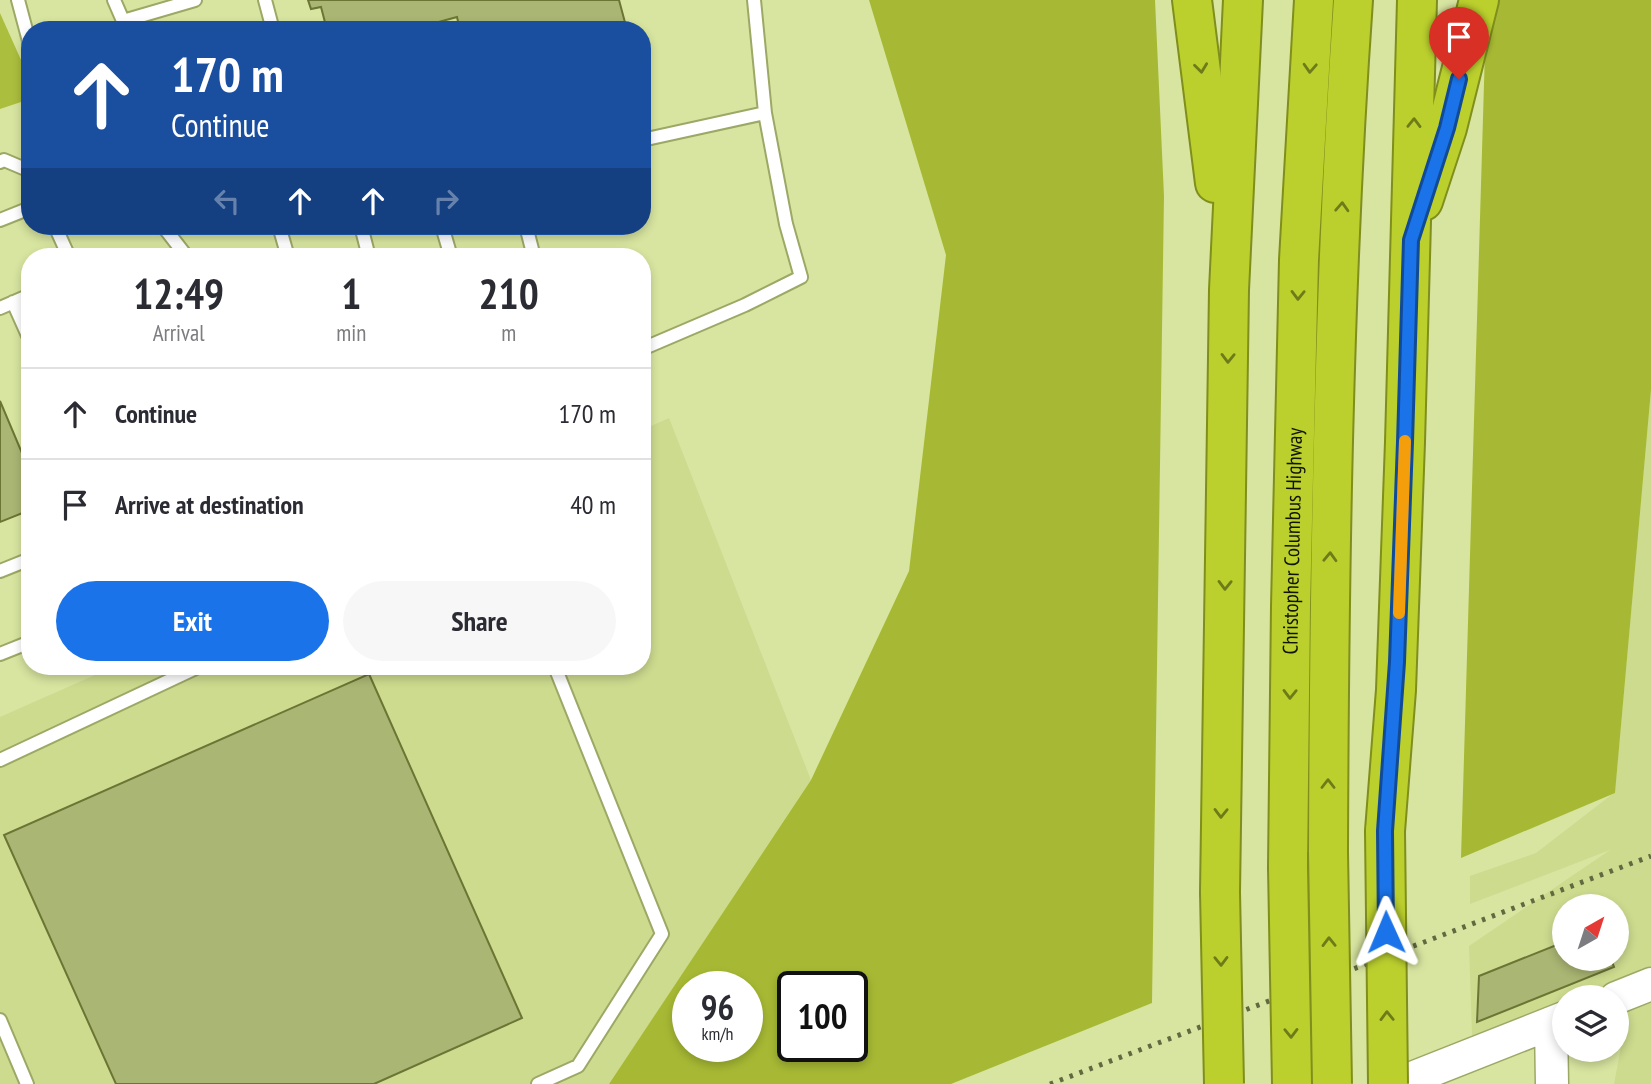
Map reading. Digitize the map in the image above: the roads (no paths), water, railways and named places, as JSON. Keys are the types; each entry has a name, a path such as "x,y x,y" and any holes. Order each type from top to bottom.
{"highway":[{"path":"1192,0 1229,290"},
{"path":"1224,1084 1220,892 1229,290 1243,0"},
{"name":"Christopher Columbus Highway","path":"1292,1084 1288,867 1291,606 1299,260 1314,0"},
{"name":"Christopher Columbus Highway","path":"1332,1084 1328,852 1329,602 1337,311 1353,0"},
{"path":"1388,1084 1385,831 1396,676 1417,0"},
{"path":"1411,240 1447,128 1479,0"}],"street":[{"path":"1629,993 1651,984"},
{"path":"1397,1084 1552,1022"},
{"path":"1552,1084 1554,1062"}],"lane":[{"path":"18,0 24,21"},
{"path":"114,0 123,21"},
{"path":"138,21 195,0"},
{"path":"265,0 271,21"},
{"path":"651,345 745,305 801,277 786,224 765,113 754,0"},
{"path":"651,138 765,113"},
{"path":"0,162 4,160 21,167"},
{"path":"0,220 21,212"},
{"path":"0,307 21,299"},
{"path":"13,302 21,320"},
{"path":"0,572 21,563"},
{"path":"0,654 21,646"},
{"path":"0,760 181,675"},
{"path":"538,1084 578,1066 662,934 558,675"},
{"path":"0,1020 27,1084"}],"railway":[{"path":"1050,1084 1651,856"}]}
